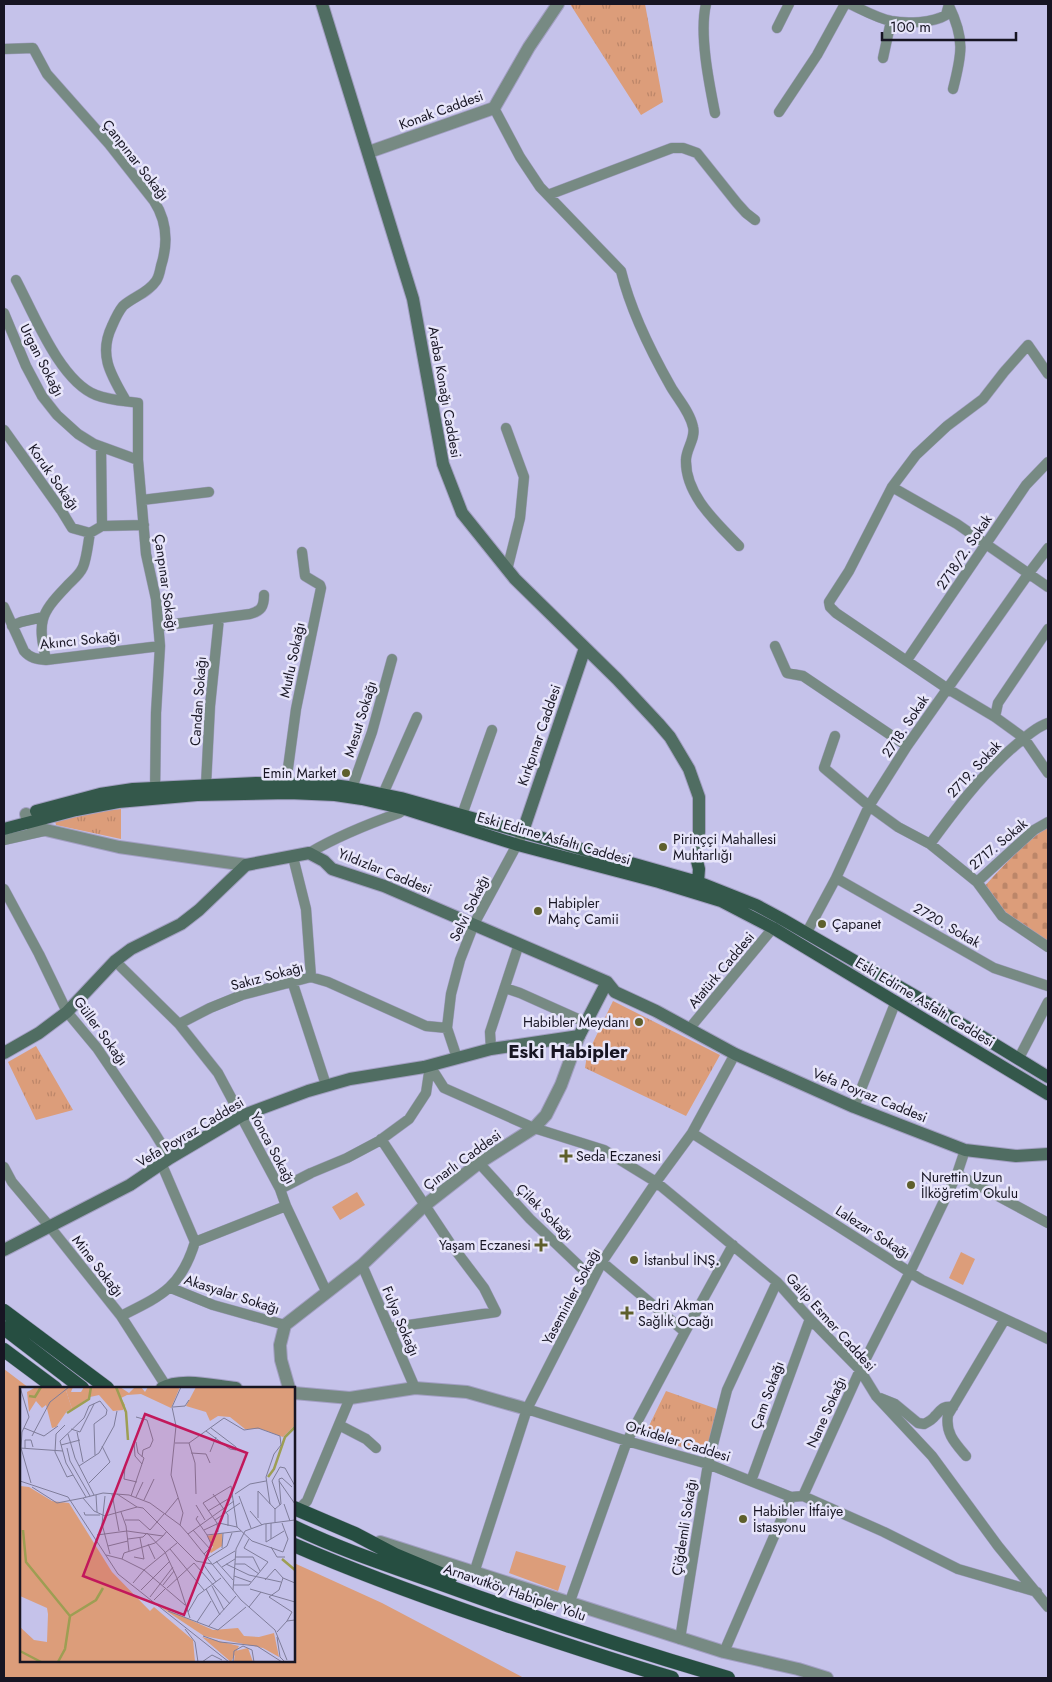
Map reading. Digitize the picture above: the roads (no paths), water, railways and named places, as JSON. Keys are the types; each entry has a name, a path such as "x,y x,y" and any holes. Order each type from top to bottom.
{"highway":[{"path":"4,1311 106,1387"},
{"path":"4,1322 47,1352 80,1368"},
{"path":"4,1328 81,1387"},
{"path":"4,1350 54,1387"},
{"path":"296,1509 355,1534 395,1555 476,1589 525,1614"},
{"name":"Arnavutköy Habipler Yolu","path":"295,1527 341,1548 525,1614 728,1678"},
{"path":"295,1545 404,1590 547,1639 672,1678"}],"main road":[{"name":"Araba Konağı Caddesi","path":"322,4 413,299 442,464 462,513 514,579 585,648 670,737 689,768 698,798 699,832 696,857"},
{"name":"Kırkpınar Caddesi","path":"523,831 585,648"},
{"name":"Eski Edirne Asfaltı Caddesi","path":"4,820 27,818 206,785 325,784 383,794 406,805 518,844 647,879 685,885 698,882 756,905 806,932 1048,1077"},
{"name":"Eski Edirne Asfaltı Caddesi","path":"155,793 313,794 406,805 462,815 523,831 685,885 774,928 1048,1094"},
{"name":"Eski Edirne Asfaltı Caddesi","path":"4,829 27,818"},
{"path":"4,1053 39,1034 68,1012 115,961 131,949 181,924 199,910 246,865 309,853"},
{"name":"Yıldızlar Caddesi","path":"309,853 324,861 332,869 384,886 607,982 616,992 689,1029"},
{"path":"696,857 699,869 698,882"},
{"path":"685,885 687,869 696,857"},
{"name":"Çınarlı Caddesi","path":"580,1036 607,982"},
{"name":"Vefa Poyraz Caddesi","path":"689,1029 736,1054 854,1107 965,1150 1016,1156 1048,1154"},
{"name":"Vefa Poyraz Caddesi","path":"4,1250 130,1185 241,1116 326,1085 350,1079 430,1066 491,1049 580,1036"},
{"path":"164,1387 184,1382 227,1387"}],"street":[{"name":"Konak Caddesi","path":"369,152 494,108 529,47 558,4"},
{"path":"706,4 703,26 715,113"},
{"path":"778,28 789,4"},
{"path":"779,112 816,55 845,4"},
{"path":"850,4 891,21 918,22 938,20 946,15 949,5"},
{"path":"949,5 962,43 953,89"},
{"path":"883,58 891,21"},
{"name":"Çanpınar Sokağı","path":"4,49 33,48 47,74 109,144 154,201 164,222 166,241 157,280 144,293 124,306 117,315 108,334 105,356 113,379 126,401 138,403 138,460 146,554 156,599 160,646 156,713 155,793"},
{"path":"494,108 520,157 540,187 622,270 625,285 642,332 667,381 694,427 686,460 687,472 695,493 700,502 739,546"},
{"path":"548,195 672,148 683,148 697,153 737,203 755,220"},
{"path":"16,280 59,363 72,379 96,395 126,401"},
{"name":"Urgan Sokağı","path":"4,313 26,366 42,396 57,415 78,434 94,444 138,460"},
{"path":"1048,374 1028,346 983,399 947,426 916,455 892,487 849,571 829,602 832,610 836,613 1024,738 1048,773"},
{"path":"506,428 524,477 520,518 508,570"},
{"name":"Koruk Sokağı","path":"4,430 72,528 90,532"},
{"path":"101,447 102,526"},
{"name":"2718/2. Sokak","path":"906,660 987,544 1026,484 1048,462"},
{"path":"892,487 956,524 1048,587"},
{"path":"142,500 209,492"},
{"path":"46,660 40,628 43,617 52,602 76,579 84,566 90,532 102,526 144,525"},
{"name":"2718. Sokak","path":"806,932 836,878 869,806 907,746 1048,548"},
{"name":"Mutlu Sokağı","path":"286,783 296,709 321,588 320,585 305,576 302,569 302,552"},
{"path":"159,626 235,617 259,611 264,603 264,595"},
{"name":"Akıncı Sokağı","path":"4,607 24,651 29,656 46,660 160,646"},
{"path":"12,626 43,617"},
{"name":"Candan Sokağı","path":"206,785 210,706 219,618"},
{"path":"995,717 998,703 1048,629"},
{"path":"775,646 787,673 803,676 907,746"},
{"name":"Mesut Sokağı","path":"352,788 372,732 392,658"},
{"path":"383,794 417,717"},
{"name":"2719. Sokak","path":"930,844 976,783 993,765 1024,738 1048,723"},
{"path":"462,815 492,730"},
{"name":"2717. Sokak","path":"835,736 824,768 869,806 898,827 930,844 977,882 1034,830 1048,822"},
{"path":"309,853 406,805"},
{"path":"27,818 33,827 119,847 246,865"},
{"path":"4,840 46,830"},
{"name":"Selvi Sokağı","path":"457,1058 447,1028 451,994 460,960 474,924 518,844 523,831"},
{"path":"293,856 306,909 311,977"},
{"name":"2720. Sokak","path":"836,878 994,968 1048,986"},
{"path":"977,882 1002,916 1048,947"},
{"name":"Güller Sokağı","path":"4,889 68,1012 102,1055 154,1132 196,1242"},
{"name":"Atatürk Caddesi","path":"689,1029 774,928"},
{"path":"491,1049 490,1032 519,944"},
{"name":"Yonca Sokağı","path":"115,961 179,1024 218,1073 280,1189 286,1206 327,1293"},
{"name":"Sakız Sokağı","path":"179,1024 210,1008 242,995 311,977 328,982 426,1026 447,1028"},
{"path":"292,981 326,1085"},
{"path":"505,988 587,1023"},
{"path":"854,1107 896,1001"},
{"path":"1019,1058 1048,1002"},
{"name":"Çınarlı Caddesi","path":"285,1326 362,1265 424,1206 479,1163 534,1128 546,1116 561,1085 580,1036"},
{"name":"Yaseminler Sokağı","path":"474,1573 527,1409 602,1262 692,1133 736,1054"},
{"path":"280,1189 310,1173 347,1158 381,1139 409,1119 426,1093 430,1066"},
{"name":"Galip Esmer Caddesi","path":"430,1066 444,1088 534,1128 604,1150 656,1182 777,1282 860,1370 876,1396 932,1456 998,1546 1048,1607"},
{"name":"Lalezar Sokağı","path":"692,1133 922,1280 1048,1339"},
{"path":"381,1139 424,1206 484,1288 496,1312 389,1328"},
{"name":"Nane Sokağı","path":"802,1496 860,1370 957,1174 965,1150"},
{"name":"Çilek Sokağı","path":"479,1163 530,1218 594,1279"},
{"name":"Mine Sokağı","path":"4,1167 12,1182 121,1316 164,1387"},
{"path":"957,1174 1048,1223"},
{"path":"121,1316 171,1288 190,1258 196,1242 286,1206"},
{"path":"568,1604 627,1441 733,1245"},
{"path":"602,1262 685,1332"},
{"name":"Fulya Sokağı","path":"362,1265 415,1388"},
{"name":"Çiğdemli Sokağı","path":"680,1639 708,1464 727,1390 777,1282"},
{"name":"Akasyalar Sokağı","path":"171,1288 213,1305 285,1326"},
{"name":"Çam Sokağı","path":"750,1481 810,1319"},
{"path":"966,1456 950,1436 946,1425 948,1415 1005,1319"},
{"path":"285,1326 280,1345 281,1360 289,1387"},
{"name":"Orkideler Caddesi","path":"295,1393 350,1398 415,1388 467,1392 708,1464 791,1497 802,1496 884,1532 958,1568 1037,1592"},
{"path":"876,1396 895,1404 918,1423 924,1424 935,1417 940,1409 946,1406 953,1407"},
{"path":"296,1509 307,1501 350,1398"},
{"path":"339,1425 366,1439 376,1448"},
{"path":"724,1652 791,1497"},
{"path":"355,1534 680,1639 827,1678"}],"place":[{"name":"Emin Market","path":"346,773"},
{"name":"Pirinççi Mahallesi Muhtarlığı","path":"663,847"},
{"name":"Habipler Mahç Camii","path":"538,911"},
{"name":"Çapanet","path":"822,924"},
{"name":"Habibler Meydanı","path":"639,1022"},
{"name":"Seda Eczanesi","path":"566,1156"},
{"name":"Nurettin Uzun İlköğretim Okulu","path":"911,1185"},
{"name":"Yaşam Eczanesi","path":"541,1245"},
{"name":"İstanbul İNŞ.","path":"634,1260"},
{"name":"Bedri Akman Sağlık Ocağı","path":"627,1313"},
{"name":"Habibler İtfaiye İstasyonu","path":"743,1519"}],"district":[{"name":"Eski Habipler","path":"568,1051"}]}
